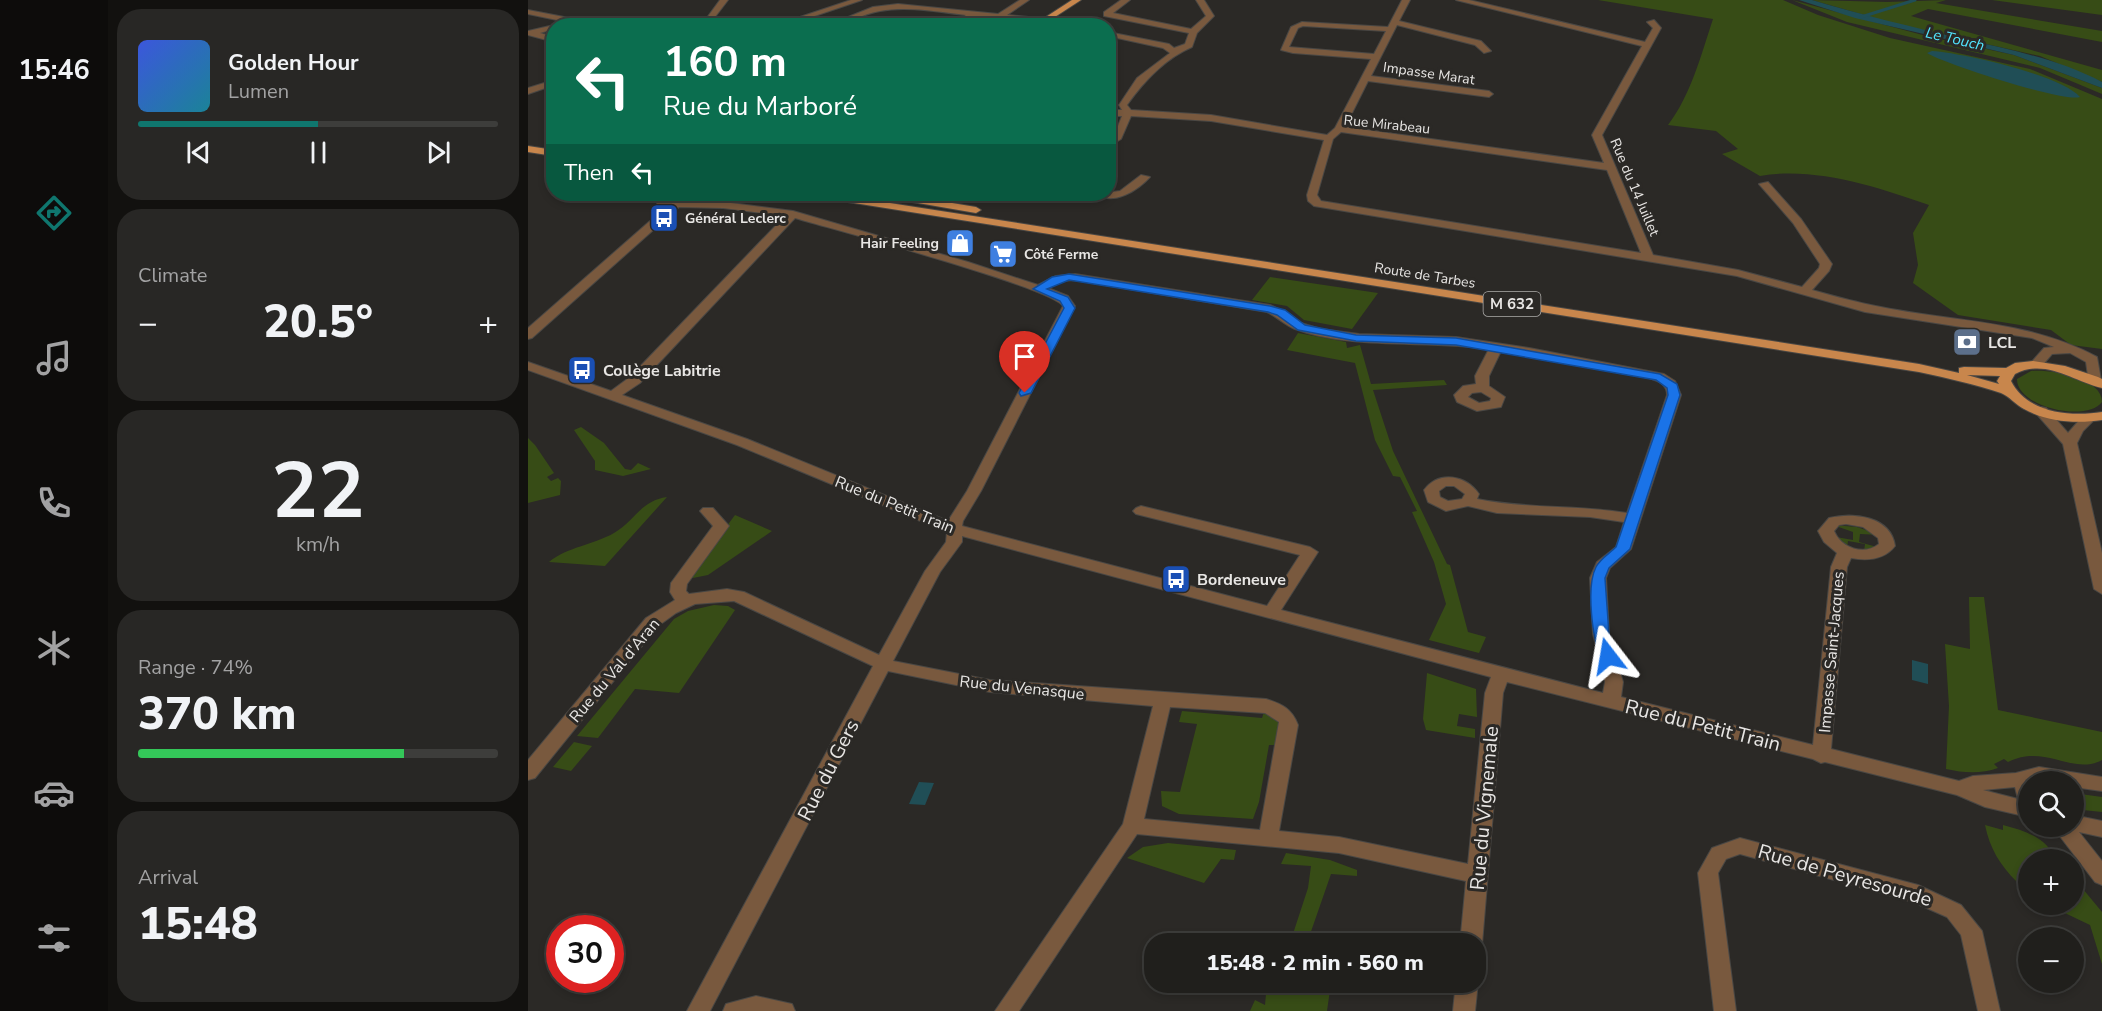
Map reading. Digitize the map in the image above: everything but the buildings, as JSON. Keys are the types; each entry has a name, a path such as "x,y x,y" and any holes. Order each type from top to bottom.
{"main road":[{"path":"1048,18 1077,0"},
{"path":"528,143 546,145"},
{"path":"528,149 546,152"},
{"name":"Route de Tarbes","path":"861,201 1919,368 1976,381 2010,392 2042,411 2065,417 2095,417"},
{"name":"Route de Tarbes","path":"923,201 986,212 1105,239"},
{"path":"2035,365 2062,368 2098,382"},
{"name":"Route de Tarbes","path":"1919,368 2009,372 2019,367 2035,365"},
{"path":"2009,372 2004,381 2010,392"}],"street":[{"path":"710,18 724,0"},
{"path":"801,18 858,0"},
{"path":"915,7 928,0"},
{"path":"1000,16 1024,0"},
{"path":"1126,0 1107,14 1193,32"},
{"path":"1116,138 1128,113 1123,105 1137,83 1173,56 1175,51 1189,45 1193,32 1210,16 1200,0"},
{"path":"1339,129 1406,0"},
{"path":"1460,0 1647,45"},
{"path":"852,18 881,8 915,7 1017,18"},
{"path":"528,12 558,18"},
{"path":"966,18 975,13"},
{"name":"Rue du 14 Juillet","path":"1649,258 1597,135 1657,28 1651,22"},
{"path":"1377,57 1293,51 1284,48 1295,27 1302,24 1393,26 1478,43 1487,51"},
{"path":"531,33 546,29"},
{"path":"531,33 546,38"},
{"path":"1116,36 1166,46 1175,51"},
{"path":"1116,39 1121,37"},
{"name":"Impasse Marat","path":"1365,78 1489,94"},
{"path":"528,91 546,85"},
{"name":"Rue Mirabeau","path":"1116,113 1211,118 1329,138 1339,129 1609,167"},
{"name":"Rue du 14 Juillet","path":"1329,138 1312,195 1313,201 1318,204 1738,273 1865,308 2044,338 2092,360 2098,382"},
{"path":"1116,194 1122,194 1145,177"},
{"path":"1764,184 1797,221 1824,261 1825,269 1805,291"},
{"path":"528,322 661,204 668,201"},
{"path":"528,335 671,201"},
{"path":"690,201 793,214 957,262 1038,289 1056,279 1075,277 1270,309 1281,313 1302,328 1356,338 1444,340 1650,374 1673,386 1674,395 1623,549 1603,566 1598,578 1601,634 1614,682 1611,702"},
{"path":"612,396 635,380 793,214"},
{"name":"Rue du Gers","path":"698,1011 933,571 954,542 955,521 974,491 1068,312 1066,301 1038,289"},
{"name":"Rue du 14 Juillet","path":"2022,333 2042,341 2048,351"},
{"path":"1484,388 1482,376 1496,348"},
{"path":"2035,365 2048,351 2072,350"},
{"name":"Rue du Petit Train","path":"528,366 742,442 954,529 1501,674 1821,756 1961,789 1985,799 2018,807"},
{"path":"2042,411 2070,443 2102,589"},
{"path":"2070,443 2077,429 2095,417"},
{"path":"1468,502 1497,508 1590,512 1633,519"},
{"path":"685,602 678,592 679,583 721,526 708,511"},
{"path":"1141,511 1310,552 1271,613"},
{"name":"Impasse Saint-Jacques","path":"1821,756 1839,567 1846,550"},
{"name":"Rue du Val d'Aran","path":"528,773 652,622 685,602 718,594 738,596 883,664"},
{"name":"Rue du Venasque","path":"883,664 934,677 990,686 1266,706 1278,711 1290,725 1268,839"},
{"name":"Rue du Vignemale","path":"1472,933 1494,693 1501,674"},
{"path":"1006,1011 1132,826 1163,700"},
{"name":"Rue du Petit Train","path":"1961,789 1973,783 2018,779"},
{"name":"Rue du Petit Train","path":"2084,781 2102,784"},
{"path":"2084,825 2102,829"},
{"path":"1132,826 1339,845 1478,875"},
{"path":"2071,837 2102,876"},
{"name":"Rue de Peyresourde","path":"1725,1011 1708,873 1715,855 1726,848 1740,846 1918,894 1954,911 1971,932 1989,1011"},
{"path":"1464,1011 1466,993"},
{"path":"734,1011 756,1006 784,1011"}],"green space":[{"path":"1598,0 1783,0 1818,15 1890,38 2030,69 2102,99 2102,349 2071,345 2051,330 1958,315 1913,283 1918,265 1913,233 1929,205 1889,191 1824,176 1781,174 1760,176 1722,154 1738,149 1716,131 1668,125 1689,88 1713,19"},
{"path":"1792,0 1930,37 2014,55 2102,88 2102,94 2040,68 1847,22"},
{"path":"1812,0 1887,2 1946,0 1936,3 2102,31 2102,42 1928,9 1911,16 2102,70 2102,82 2040,56 1892,23"},
{"path":"1992,0 2102,0 2102,15"},
{"path":"1270,277 1378,293 1352,329 1304,320 1287,306 1252,300"},
{"path":"1298,333 1346,342 1347,348 1360,345 1371,384 1444,380 1447,385 1373,390 1393,451 1447,564 1450,565 1468,632 1486,637 1479,653 1429,640 1446,604 1434,562 1412,512 1417,511 1400,477 1393,476 1375,440 1355,363 1287,350"},
{"path":"2031,371 2050,371 2074,376 2094,386 2100,393 2102,402 2094,408 2082,411 2054,409 2040,404 2020,389 2017,379"},
{"path":"581,427 604,443 625,469 631,470 638,463 651,469 623,476 595,470 595,461 574,430"},
{"path":"528,438 554,473 547,477 551,481 558,478 561,481 560,495 528,503"},
{"path":"667,497 605,566 549,562 564,553 614,533 650,502"},
{"path":"735,515 772,531 708,575 693,578 690,576"},
{"path":"1833,525 1857,527 1880,535 1860,534 1859,542 1877,547 1864,552 1865,544 1848,541 1847,548 1836,537 1853,540 1853,532"},
{"path":"1969,597 1984,597 1998,710 2102,732 2102,760 2091,764 2080,764 2034,756 2021,757 2008,762 2004,759 1994,764 1998,768 1979,772 1946,769 1949,706 1945,644 1970,649"},
{"path":"714,605 728,606 735,610 679,693 635,689 598,738 577,736 674,619 688,611"},
{"path":"1427,673 1476,689 1477,717 1459,714 1457,726 1475,729 1475,738 1426,730 1423,719"},
{"path":"1182,711 1262,718 1264,712 1279,721 1276,745 1269,745 1259,802 1253,819 1179,814 1162,806 1161,791 1180,792 1197,724 1179,722"},
{"path":"574,742 592,746 571,771 553,767"},
{"path":"2084,795 2102,797 2102,812 2084,810"},
{"path":"1985,825 2003,830 2003,825 2018,829 2018,837 2036,837 2050,849 2018,849 2017,882 1996,856"},
{"path":"1168,843 1236,850 1234,860 1221,859 1204,883 1127,858 1143,847"},
{"path":"1286,853 1330,860 1357,870 1357,876 1331,874 1310,933 1293,933 1308,888 1311,866 1281,864"},
{"path":"2084,890 2102,912 2102,964 2090,925 2069,915 2084,915"},
{"path":"1266,993 1330,993 1327,1011 1250,1011 1255,1000 1265,1005"}],"water":[{"name":"Le Touch","path":"1799,0 1812,0 2034,56 2069,67 2102,82 2102,88 2014,55 1855,18"},
{"path":"1932,51 1965,56 2033,73 2069,89 2080,97 2029,89 1927,53"},
{"path":"1912,660 1928,664 1928,684 1912,680"},
{"path":"919,782 934,783 925,805 909,804"}],"waterway":[{"path":"1861,17 1915,0"}],"place":[{"name":"Général Leclerc","path":"664,218"},
{"name":"Hair Feeling","path":"960,243"},
{"name":"Côté Ferme","path":"1003,254"},
{"name":"LCL","path":"1967,342"},
{"name":"Collège Labitrie","path":"582,370"},
{"name":"Bordeneuve","path":"1176,579"}],"route":[{"path":"1025,393 1069,308 1064,299 1038,289 1064,277 1270,309 1281,313 1302,328 1356,338 1456,341 1660,377 1673,386 1674,395 1623,549 1603,566 1598,578 1601,634 1608,656"}]}
